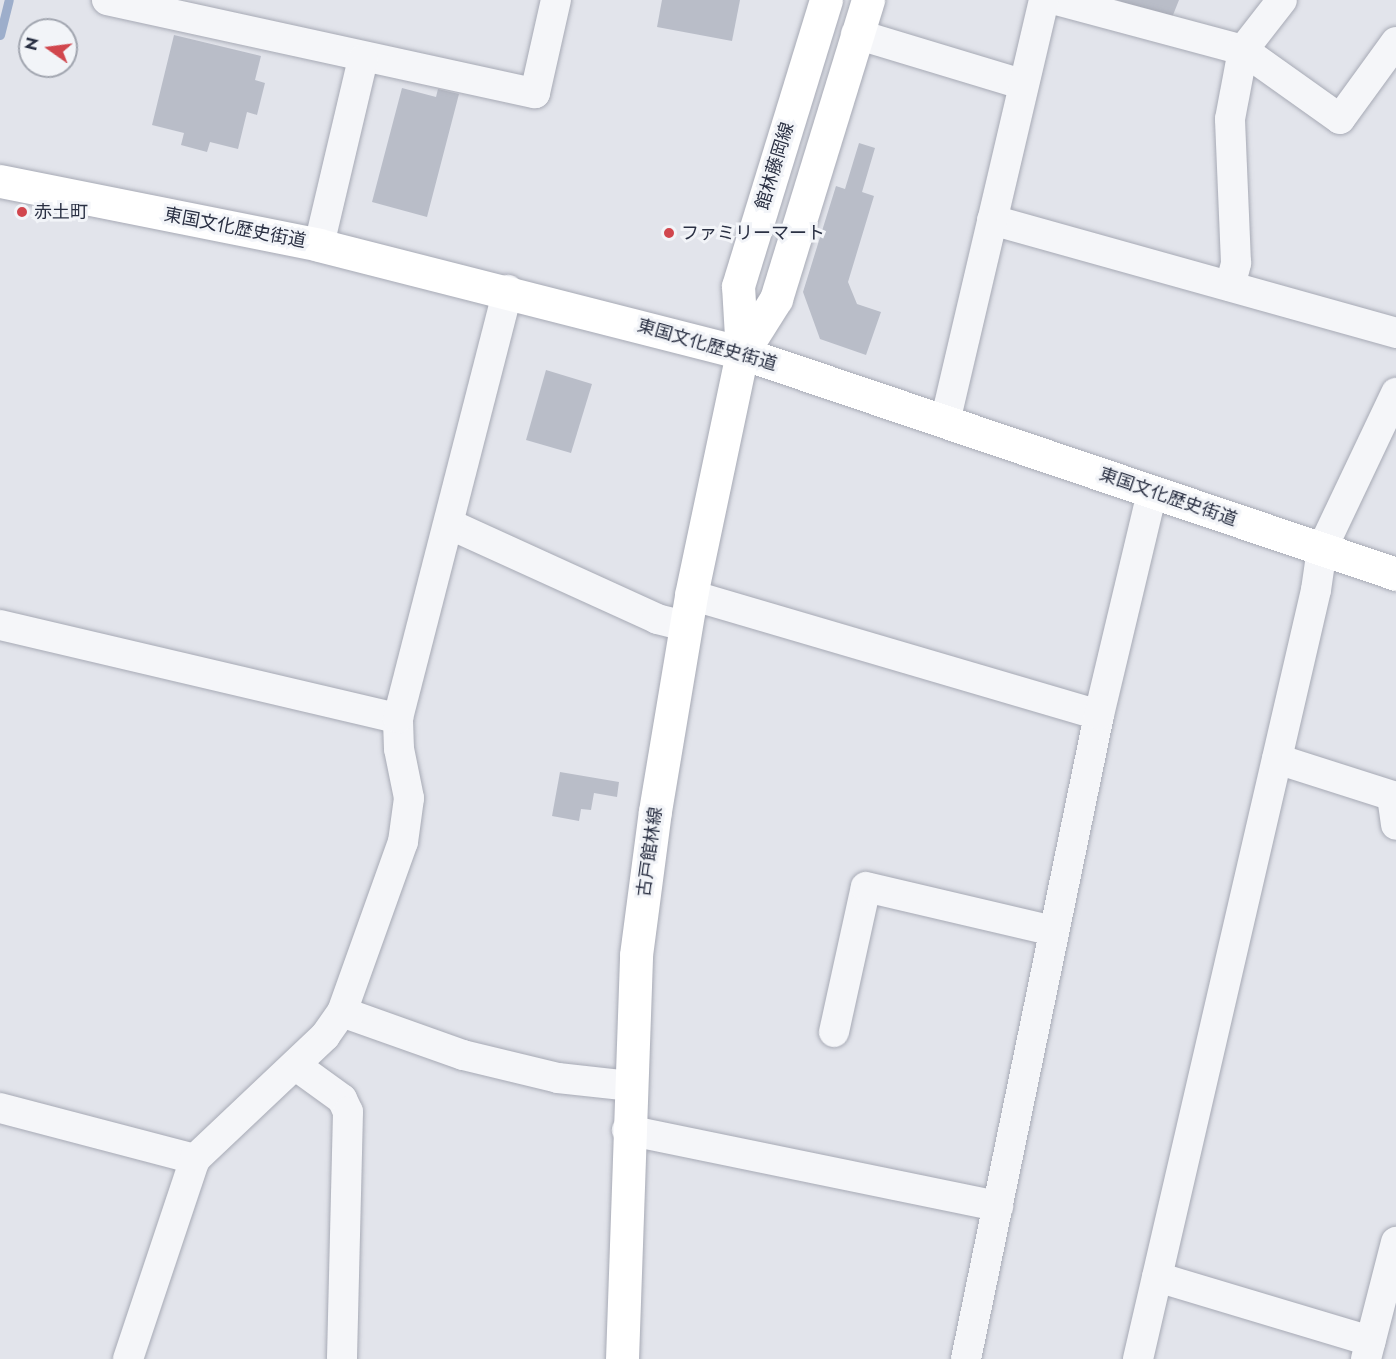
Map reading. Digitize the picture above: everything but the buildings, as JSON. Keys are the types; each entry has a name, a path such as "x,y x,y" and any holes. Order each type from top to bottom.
{"main road":[{"name":"館林藤岡線","path":"742,353 738,286 826,0"},
{"path":"742,353 777,299 868,0"},
{"name":"東国文化歴史街道","path":"0,181 319,245 508,290 742,353 1396,574"},
{"name":"古戸館林線","path":"622,1359 627,1130 636,955 689,611 742,353"}],"street":[{"path":"107,0 363,59 535,93 556,0"},
{"path":"945,422 1022,84 1044,0"},
{"path":"1056,0 1243,50 1340,119 1396,42"},
{"path":"1230,286 1236,263 1230,119 1243,50 1282,0"},
{"path":"856,34 1022,84"},
{"path":"319,245 363,59"},
{"path":"992,220 1396,333"},
{"path":"128,1359 195,1159 325,1036 342,1012 409,819 398,718 508,290"},
{"path":"1138,1359 1316,590 1322,549 1396,393"},
{"path":"966,1359 1098,715 1152,492"},
{"path":"449,524 657,619 689,611 1098,715"},
{"path":"0,625 398,718"},
{"path":"1277,759 1395,806"},
{"path":"834,1032 866,887 1054,931"},
{"path":"342,1012 463,1055 558,1078 630,1086"},
{"path":"296,1065 342,1099 348,1112 342,1359"},
{"path":"0,1108 195,1159"},
{"path":"627,1130 998,1206"},
{"path":"1157,1277 1368,1350 1396,1242"}],"waterway":[{"path":"0,35 9,0"}],"place":[{"name":"赤土町","path":"22,212"},
{"name":"ファミリーマート","path":"669,233"}]}
